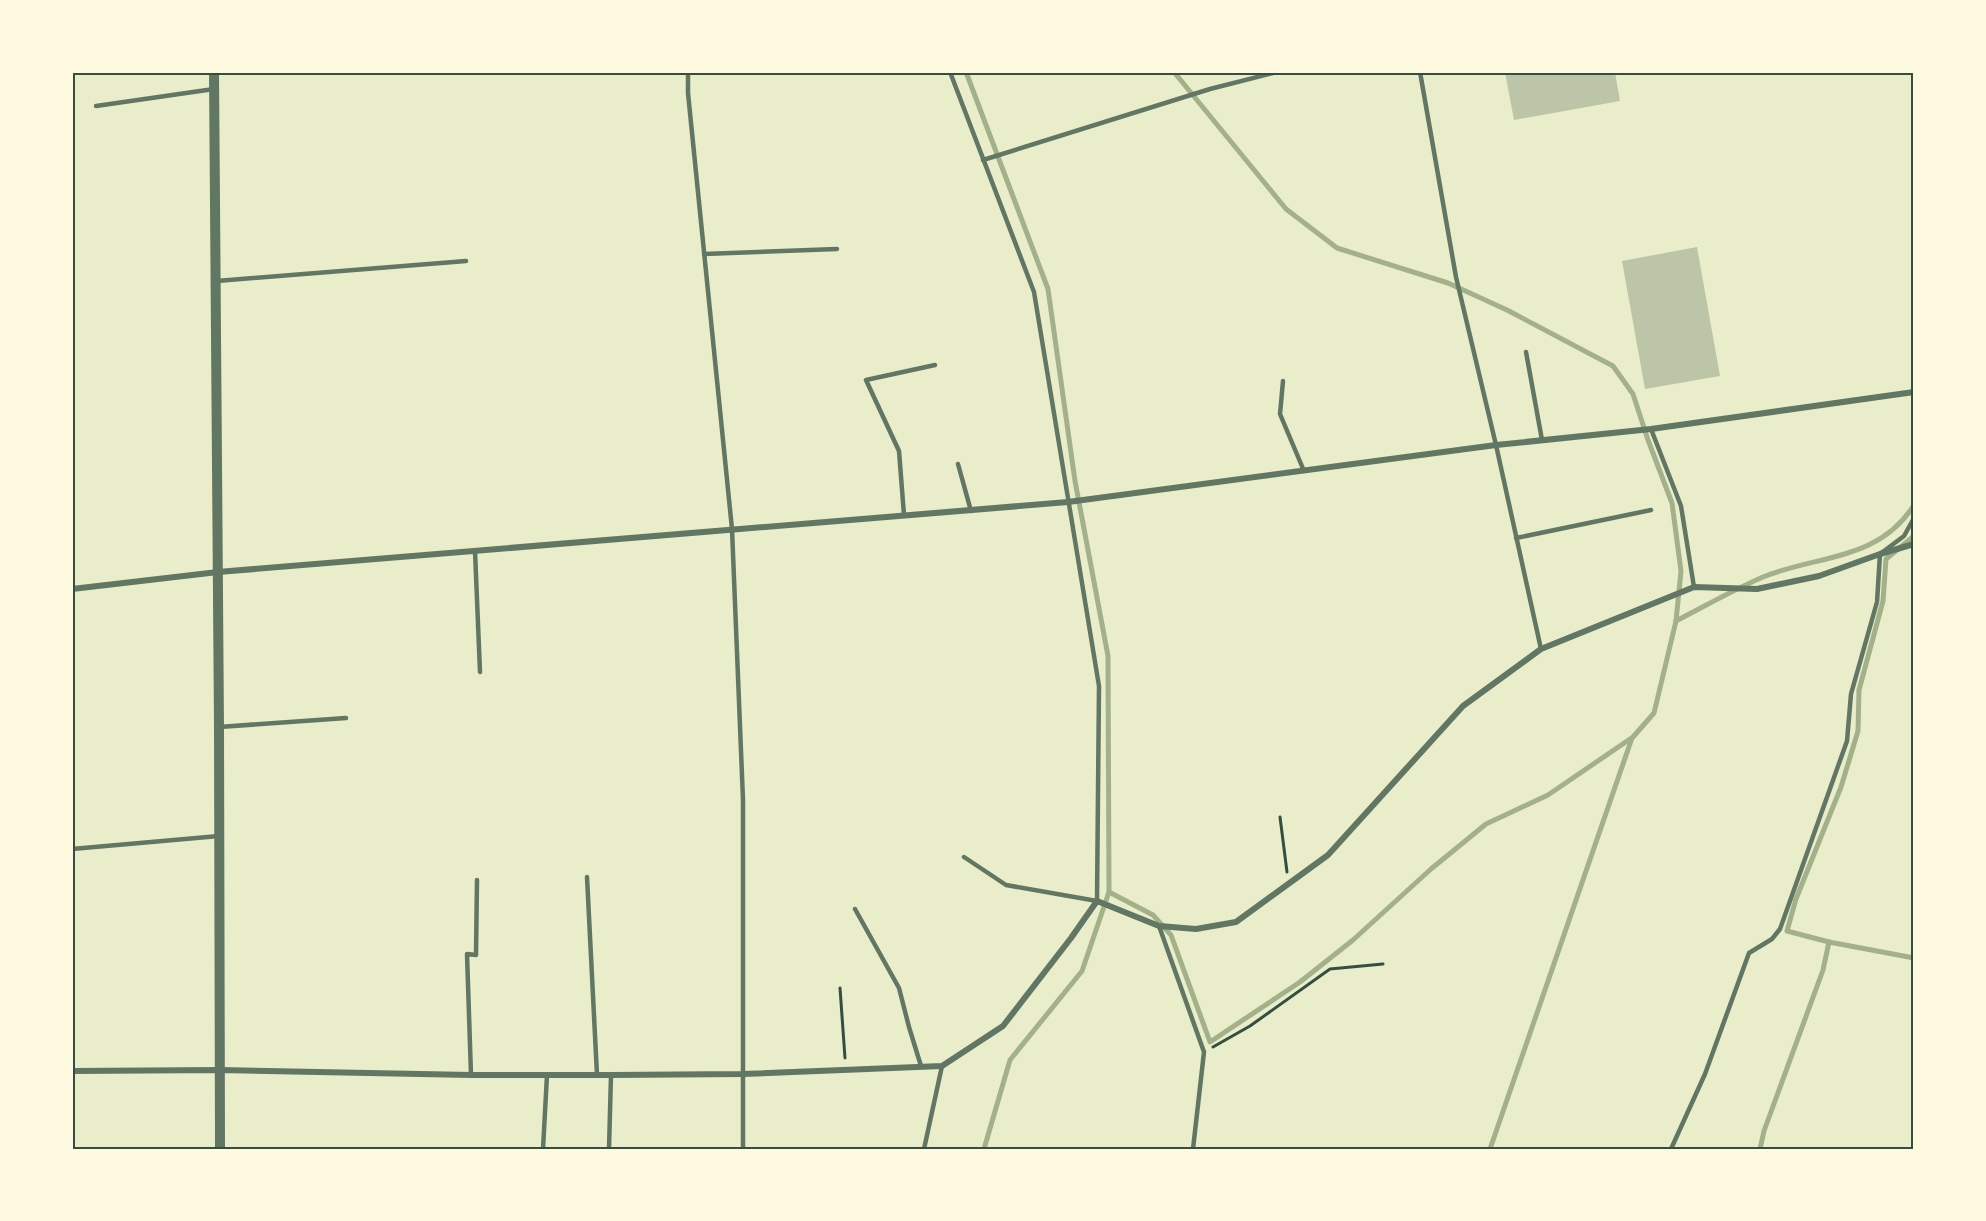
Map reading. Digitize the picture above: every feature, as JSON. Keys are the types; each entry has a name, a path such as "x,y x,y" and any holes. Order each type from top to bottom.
{"street":[{"path":"214,72 220,1149"},
{"path":"72,589 218,572 1068,502 1497,445 1651,429 1914,392"},
{"path":"72,1071 220,1070 611,1075 743,1074 942,1066 1004,1026 1097,901 1159,926 1196,929 1236,922 1328,855 1463,706 1541,649 1694,587 1757,589 1819,576 1914,544"}],"lane":[{"path":"688,72 688,93 732,529 743,800 742,1149"},
{"path":"950,72 1034,292 1099,686 1097,901 1006,885 964,857"},
{"path":"983,160 1210,89 1277,72"},
{"path":"1420,72 1456,277 1497,445 1541,649"},
{"path":"96,106 214,89"},
{"path":"704,254 837,249"},
{"path":"214,281 466,261"},
{"path":"1526,352 1542,440"},
{"path":"904,515 899,451 866,380 935,365"},
{"path":"1283,381 1280,414 1304,471"},
{"path":"1651,429 1681,506 1694,587"},
{"path":"958,464 971,511"},
{"path":"1516,538 1651,510"},
{"path":"1671,1149 1705,1074 1749,953 1772,939 1780,929 1847,741 1851,694 1877,602 1880,554 1904,536 1914,518"},
{"path":"475,551 480,672"},
{"path":"219,727 345,718"},
{"path":"72,849 219,836"},
{"path":"587,877 597,1075"},
{"path":"471,1075 467,954 476,955 477,880"},
{"path":"855,909 900,988 921,1066"},
{"path":"1159,926 1204,1052 1193,1148"},
{"path":"924,1149 942,1066"},
{"path":"543,1149 547,1075"},
{"path":"609,1149 611,1075"}],"path":[{"path":"1280,817 1288,885"},
{"path":"1204,1052 1250,1026 1330,969 1383,964"},
{"path":"840,988 846,1069"}],"building":[{"path":"1505,72 1615,72 1620,101 1514,120"},
{"path":"1697,247 1720,376 1645,389 1622,261"}],"waterway":[{"path":"966,72 1048,289 1075,481 1108,656 1109,892 1082,971 1010,1060 984,1149"},
{"path":"1109,892 1153,915 1171,935 1210,1042 1300,982 1353,940 1431,869 1486,824 1548,795 1633,737 1654,713 1676,621 1681,571 1672,503 1633,394 1613,366 1507,310 1448,283 1337,248 1286,209 1174,72"},
{"path":"1676,621 1763,577 1865,547 1883,537 1900,523 1914,505"},
{"path":"1760,1149 1764,1131 1823,970 1829,942 1787,931 1796,899 1841,787 1858,731 1859,690 1883,601 1886,559 1914,536"},
{"path":"1490,1149 1632,738"},
{"path":"1829,942 1914,958"}]}
